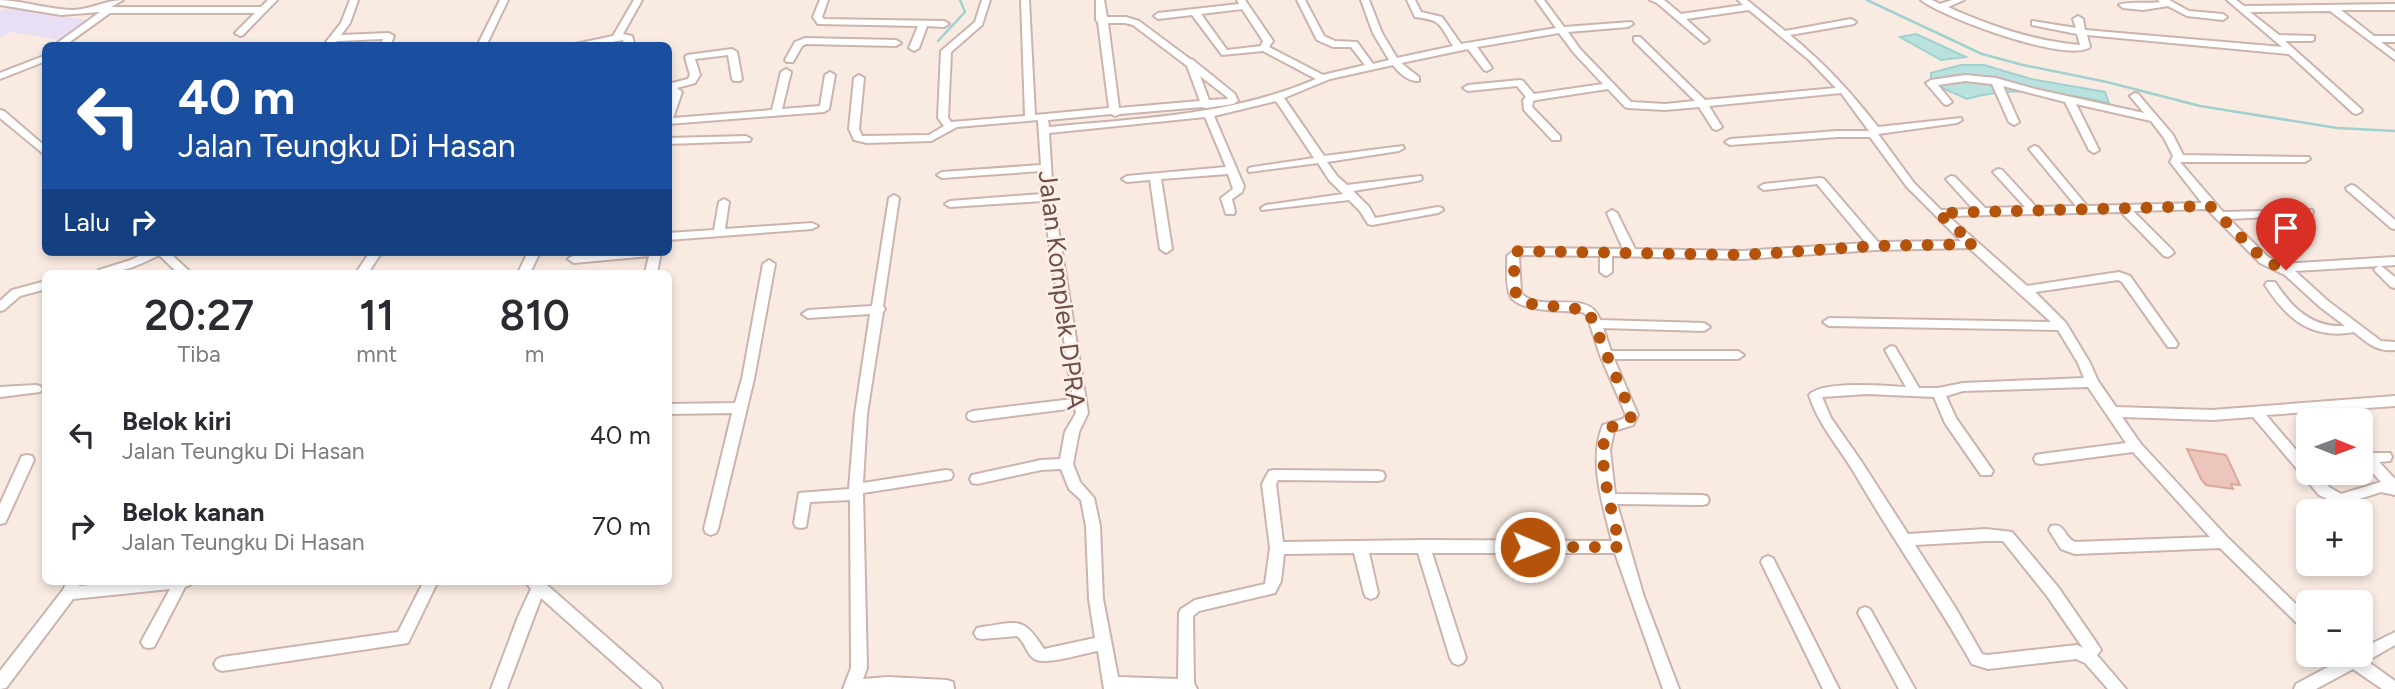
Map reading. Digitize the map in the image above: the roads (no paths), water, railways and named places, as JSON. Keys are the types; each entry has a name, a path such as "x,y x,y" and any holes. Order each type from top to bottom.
{"street":[{"path":"62,42 119,0"},
{"path":"240,33 273,0"},
{"path":"332,42 345,23 354,0"},
{"path":"483,42 505,0"},
{"path":"617,37 638,0"},
{"path":"818,21 824,0"},
{"path":"986,0 979,23 946,51 943,121 954,125 1030,119 1043,125 1258,106 1326,78 1395,60 1560,30 1628,23"},
{"path":"1025,0 1030,119"},
{"path":"1100,0 1115,113"},
{"path":"1301,0 1320,38 1333,44 1354,44 1370,66"},
{"path":"1365,0 1369,16 1395,60 1416,79"},
{"path":"1411,0 1418,15 1434,15 1440,19 1459,48"},
{"path":"1540,0 1560,30 1628,105 1642,108 1844,90"},
{"path":"1654,0 1660,1 1704,40"},
{"path":"1925,0 1994,30 2082,48 2085,47 2078,19"},
{"path":"1940,7 1960,0"},
{"path":"2231,0 2357,111"},
{"path":"2323,0 2395,57"},
{"path":"0,2 20,2 74,14 106,10 263,10"},
{"path":"1679,17 1748,2 1844,90 1896,169 1938,213 2026,290 2062,326 2092,382 2136,447 2223,542 2296,613"},
{"path":"2123,5 2143,8 2164,2 2198,15 2223,17"},
{"path":"1157,16 1243,3 1268,41 1264,48"},
{"path":"2241,9 2395,7"},
{"path":"1195,12 1225,53 1264,48 1315,76 1326,78"},
{"path":"1043,125 1115,113 1208,110 1231,102 1233,97 1136,23 1126,20 1101,20"},
{"path":"805,41 813,24 818,21 944,24"},
{"path":"1783,34 1851,22"},
{"path":"2035,23 2082,32 2292,51"},
{"path":"914,48 923,24"},
{"path":"332,42 388,36 386,42"},
{"path":"591,42 617,37 630,42"},
{"path":"2277,38 2311,38"},
{"path":"1637,39 1702,103 1717,127"},
{"path":"2372,39 2395,39"},
{"path":"790,60 798,44 805,41 896,43"},
{"path":"672,86 692,81 695,75 688,42"},
{"path":"1471,46 1487,68"},
{"path":"690,57 732,52 737,79"},
{"path":"0,76 42,60"},
{"path":"1189,62 1239,186 1238,190 1226,198 1230,212"},
{"path":"776,114 786,72"},
{"path":"672,120 776,114 824,108 830,75"},
{"path":"859,78 854,128 858,138 931,138 954,125"},
{"path":"1947,102 1931,83 1965,78 1996,80 2033,92 2153,119"},
{"path":"1996,80 2014,122"},
{"path":"1468,88 1520,83 1532,98"},
{"path":"1556,138 1527,108 1526,104 1532,98 1609,86"},
{"path":"672,88 677,92 672,108"},
{"path":"2135,96 2169,137 2179,157"},
{"path":"1279,98 1322,162 1366,209 1372,222 1438,210"},
{"path":"2069,100 2094,150"},
{"path":"0,113 42,150"},
{"path":"1730,142 1874,132 1956,120"},
{"name":"Jalan Komplek DPRA","path":"1043,125 1048,197 1082,413 1072,432 1066,464"},
{"path":"672,141 746,139"},
{"path":"1253,170 1322,162 1399,148"},
{"path":"2034,149 2085,210"},
{"path":"2179,157 2305,159"},
{"path":"2179,157 2175,162 2210,206 2264,260 2282,268 2381,346 2395,346"},
{"path":"942,175 1046,168"},
{"path":"1127,179 1233,170"},
{"path":"1998,172 2034,211"},
{"path":"1155,177 1166,249"},
{"path":"1266,208 1417,178"},
{"path":"1951,179 1982,212"},
{"path":"1764,187 1819,181 1875,246"},
{"path":"2351,188 2395,226"},
{"path":"950,204 1048,197"},
{"path":"894,198 861,414 856,491 859,668 852,687 888,684 947,687"},
{"path":"719,234 724,202"},
{"path":"1938,213 2210,206"},
{"path":"2125,209 2168,253"},
{"path":"2219,216 2308,212"},
{"path":"1612,214 1631,254"},
{"path":"672,237 812,226"},
{"path":"1671,689 1633,588 1620,547 1610,499 1604,440 1608,428 1628,422 1632,415 1606,355 1592,313 1585,308 1539,306 1520,300 1515,293 1513,256 1521,251 1742,255 1875,246 1974,244"},
{"path":"1606,254 1606,272"},
{"path":"113,270 150,256"},
{"path":"164,256 180,270"},
{"path":"574,259 609,256"},
{"path":"2282,268 2395,261"},
{"path":"712,529 748,379 769,264"},
{"path":"2381,269 2395,284"},
{"path":"2026,290 2119,276 2126,279 2172,344"},
{"path":"2271,285 2284,305 2314,326 2334,333 2356,328"},
{"path":"0,307 16,293 42,286"},
{"path":"808,314 879,309"},
{"path":"1829,322 2062,326"},
{"path":"1596,324 1704,327"},
{"path":"1891,350 1914,391"},
{"path":"1606,355 1738,355"},
{"path":"1904,540 2007,536 2048,582 2093,650 2085,654 2069,652 1989,662 1978,659 1951,611 1904,540 1870,488 1862,471 1829,425 1815,395 1821,392 1867,390 1938,393 1963,387 2092,382"},
{"path":"0,392 36,389"},
{"path":"1938,393 1950,421 1986,471"},
{"path":"2113,412 2212,415 2395,401"},
{"path":"973,416 1081,403"},
{"path":"672,409 740,408"},
{"path":"2256,412 2296,454"},
{"path":"2041,459 2136,447"},
{"path":"2373,458 2385,457"},
{"path":"0,519 27,460"},
{"path":"977,479 1041,465 1066,464 1073,485 1087,498 1093,526 1096,599 1112,686 1187,687 1186,613 1195,607 1270,589 1274,581 1277,548 1270,478 1274,475 1378,476"},
{"path":"2373,467 2395,489"},
{"path":"801,523 804,498 946,475"},
{"path":"2320,485 2324,491 2340,500 2381,487 2395,489"},
{"path":"1610,499 1702,500"},
{"path":"2056,530 2066,545 2075,548 2223,542"},
{"path":"1423,546 1458,658"},
{"path":"1360,547 1371,593"},
{"path":"1277,548 1620,547"},
{"path":"1768,562 1831,689"},
{"path":"0,683 72,587 109,585"},
{"path":"149,642 181,585"},
{"path":"222,664 403,638 429,585"},
{"path":"499,689 536,585"},
{"path":"539,585 654,689"},
{"path":"1865,613 1907,689"},
{"path":"982,633 1018,629 1024,631 1030,636 1037,653 1042,656 1102,643"},
{"path":"2373,648 2395,638"},
{"path":"2085,654 2118,689"},
{"path":"2302,689 2335,667"},
{"path":"2362,667 2394,689"}],"water":[{"path":"1916,34 1966,57 1941,60 1900,37"},
{"path":"1961,65 1984,65 2031,79 2105,92 2109,103 2074,96 2020,91 1967,99 1931,83 1931,73"}],"waterway":[{"path":"938,41 965,12 960,0"},
{"path":"1867,0 1982,54 2023,65 2107,82 2200,106 2337,128 2395,131"}]}
